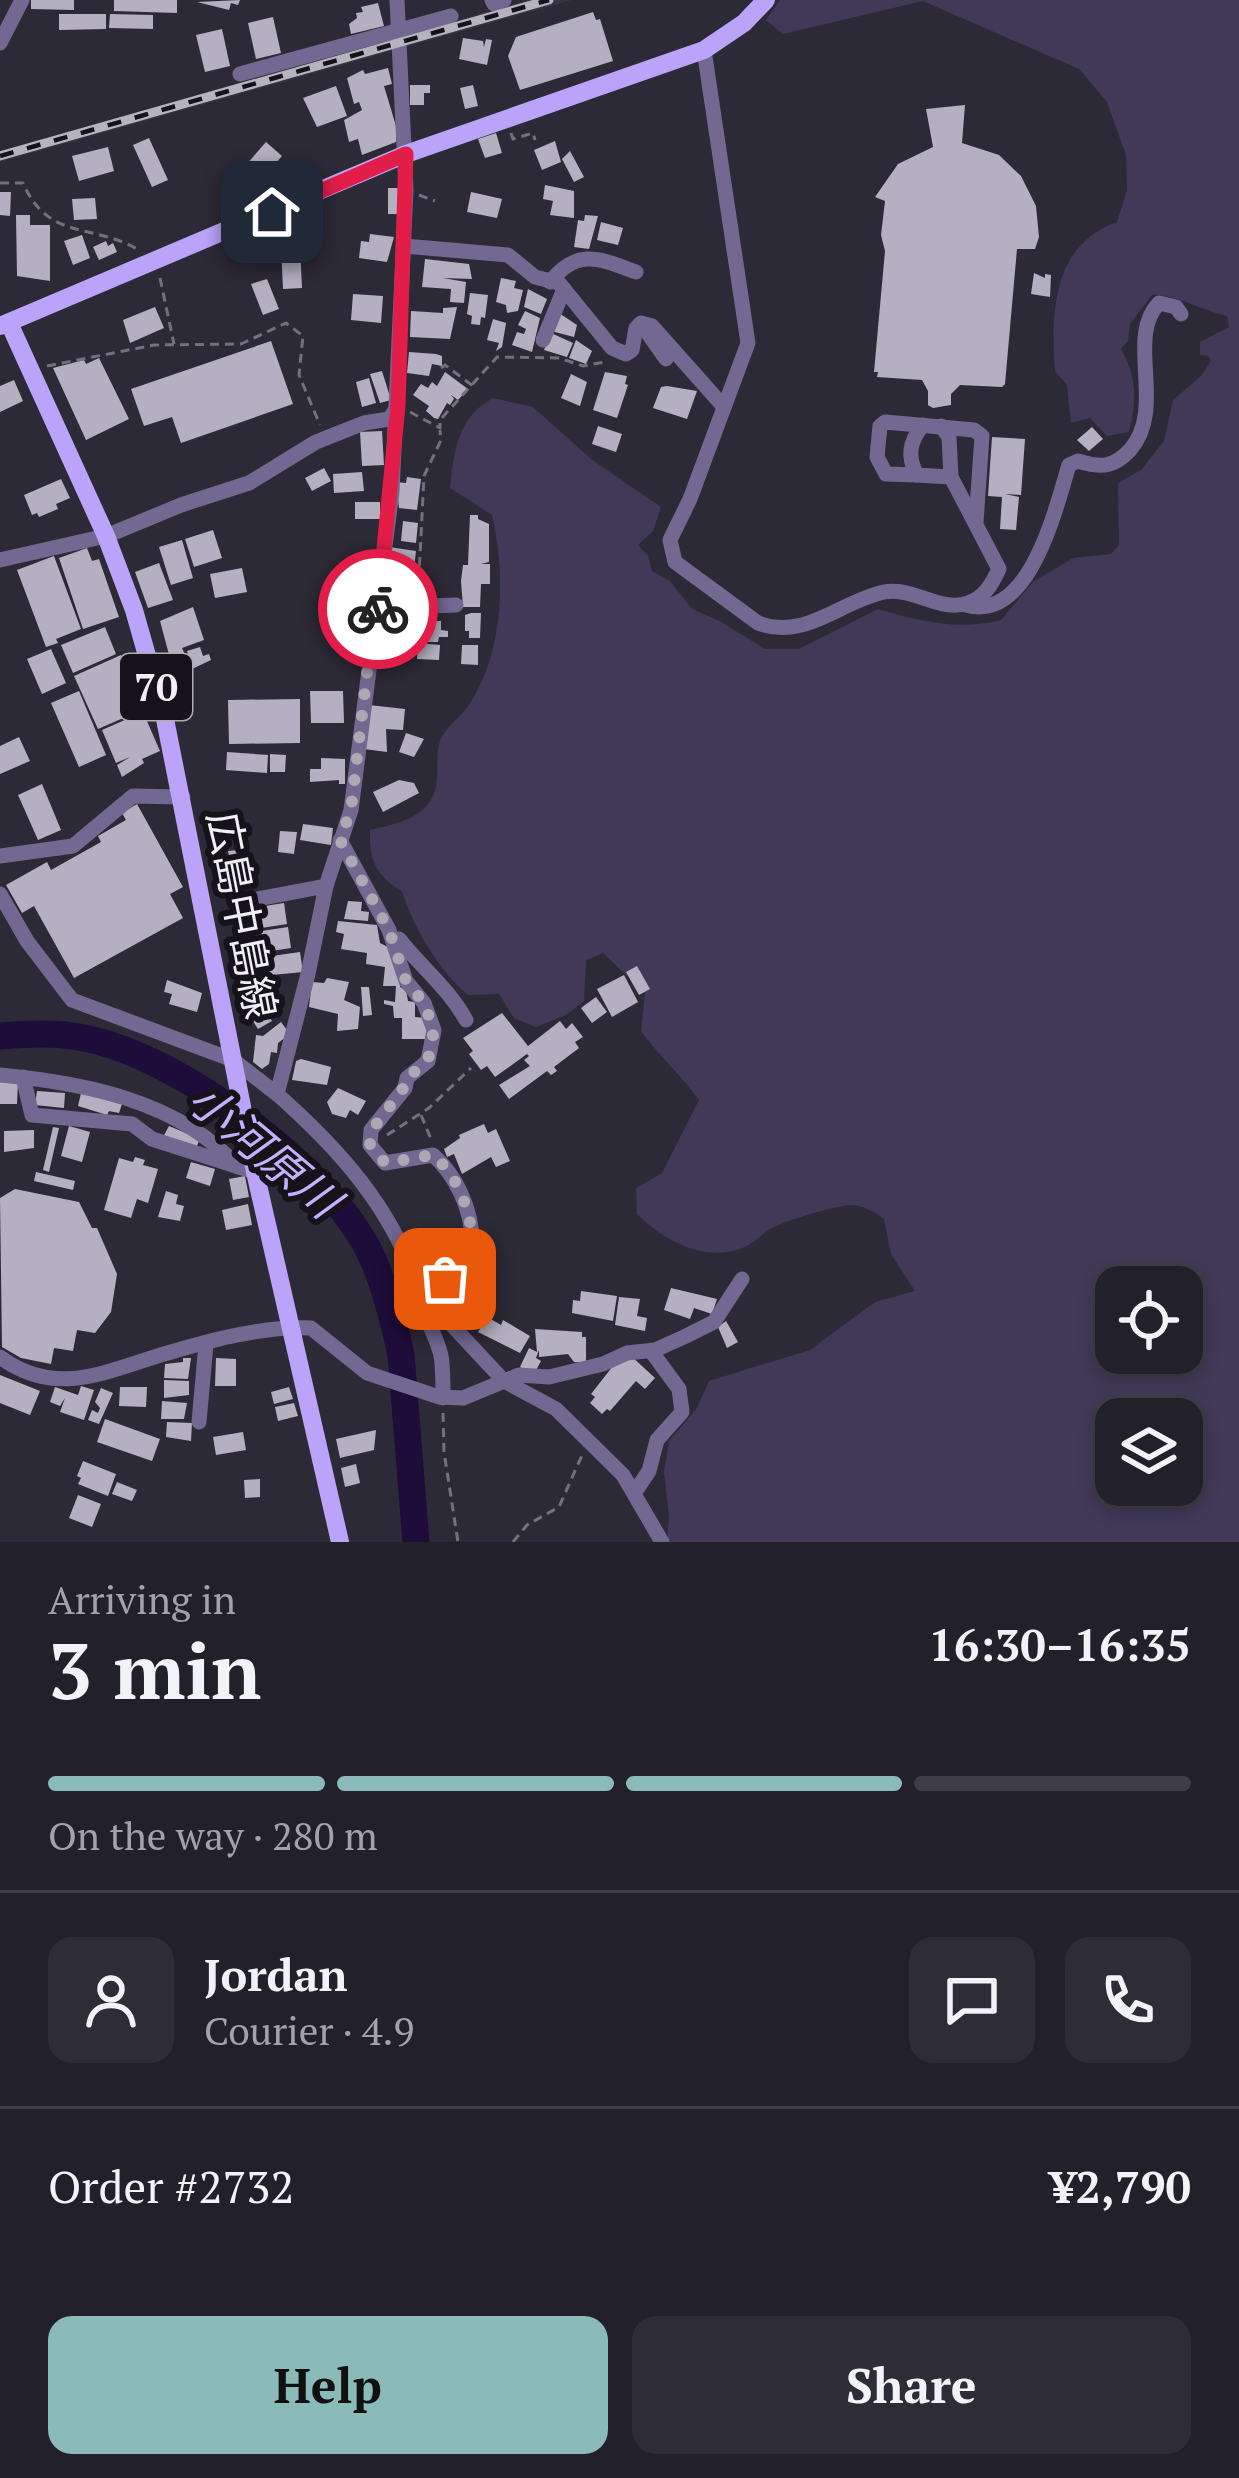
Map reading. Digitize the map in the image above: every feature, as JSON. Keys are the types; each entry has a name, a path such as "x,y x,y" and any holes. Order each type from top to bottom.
{"main road":[{"path":"4,324 406,154 704,50 744,23 766,0"},
{"name":"広島中島線","path":"4,324 106,536 134,610 183,797 249,1169 340,1542"}],"street":[{"path":"0,44 22,0"},
{"path":"277,1094 326,886 351,809 377,620 398,406 404,246 406,154 397,0"},
{"path":"492,0 494,4 505,0"},
{"path":"241,74 451,16"},
{"path":"704,50 748,343 670,541 675,562 766,626 800,626 884,592 987,607 1005,599 1052,527 1069,465 1078,461 1097,466 1118,463 1141,436 1147,423 1144,348 1150,314 1159,304 1176,307 1181,314"},
{"path":"404,246 508,254 535,277 557,285 612,348 626,354 632,350 641,323"},
{"path":"543,340 562,266 594,256 636,272"},
{"path":"641,323 652,326 724,407"},
{"path":"641,323 666,359"},
{"path":"0,560 106,536 249,483 326,438 389,419 398,406"},
{"path":"951,477 886,474 880,468 880,426 885,422 941,426 974,430 982,436 976,525"},
{"path":"917,476 910,449 923,425"},
{"path":"941,426 950,437 951,477 999,569 978,598 964,604"},
{"path":"369,656 395,653 420,614 440,603 456,605"},
{"path":"0,856 73,846 133,796 183,797"},
{"path":"340,840 395,942 406,981 424,1003 434,1030 428,1060 407,1078 405,1088 371,1130 370,1145 385,1163"},
{"path":"247,901 326,886"},
{"path":"0,894 27,941 72,1000 234,1066 277,1094 325,1136 359,1176 399,1243 441,1344 441,1397"},
{"path":"382,919 428,976 452,995 466,1019"},
{"path":"0,1075 105,1092 176,1118 249,1169"},
{"path":"23,1077 32,1115 119,1120 169,1146 249,1169"},
{"path":"359,1176 385,1163 430,1155 445,1166 472,1229 470,1248 440,1288 441,1308 459,1335 504,1381 556,1409 592,1444 634,1492 662,1542"},
{"path":"0,1357 22,1372 76,1378 110,1373 206,1344 310,1328 376,1376 441,1397 475,1395 519,1375 549,1377 627,1353 651,1351 714,1322 742,1279"},
{"path":"199,1422 206,1344"},
{"path":"634,1492 649,1471 657,1440 682,1412 679,1389 651,1351"}],"path":[{"path":"508,126 513,139 532,133 535,140"},
{"path":"0,183 23,183 34,208 83,234 114,236 144,253"},
{"path":"412,192 435,201"},
{"path":"158,271 174,344"},
{"path":"39,368 174,344 241,344 286,322 303,336 299,375 326,438"},
{"path":"420,614 424,476 441,440 440,420 497,358 559,358 583,366 601,365 621,352"},
{"path":"441,368 445,365 473,386"},
{"path":"398,406 440,428"},
{"path":"370,1145 420,1114 471,1068"},
{"path":"420,1114 431,1135 430,1155"},
{"path":"441,1397 458,1542"},
{"path":"513,1542 527,1525 559,1507 592,1444"}],"shaded area":[{"path":"527,0 572,0 0,162 0,151"},
{"path":"780,0 1239,0 1239,1542 667,1542 664,1472 669,1441 697,1408 709,1381 810,1350 875,1302 915,1291 891,1254 884,1219 860,1206 797,1218 747,1246 717,1253 673,1241 648,1224 637,1214 636,1188 662,1173 699,1100 641,1031 645,993 603,953 586,960 584,1001 566,1015 536,1027 514,1018 499,994 468,995 447,973 420,934 402,891 380,873 373,859 370,830 410,818 432,798 440,741 469,705 489,661 500,588 492,515 450,488 465,425 493,398 533,407 591,459 661,507 653,531 638,545 652,571 670,581 692,609 765,649 799,649 878,609 954,625 1001,620 1034,581 1073,558 1111,554 1119,545 1118,483 1141,470 1164,441 1173,400 1211,361 1200,355 1200,342 1229,327 1227,316 1152,295 1130,324 1128,341 1121,349 1134,389 1129,432 1107,436 1090,418 1071,423 1067,385 1055,371 1060,283 1079,247 1117,222 1127,190 1126,155 1107,102 1079,69 923,1 783,34 766,20"}],"building":[{"path":"31,0 74,0 74,10 31,9"},
{"path":"114,0 177,0 177,13 114,11"},
{"path":"240,0 238,5 231,3 229,10 197,2"},
{"path":"378,3 384,26 351,34 349,24 356,13 363,12 361,7"},
{"path":"593,12 600,19 613,61 520,90 508,56 516,37"},
{"path":"59,14 106,14 106,29 59,30"},
{"path":"110,14 153,15 153,29 109,28"},
{"path":"273,17 281,53 256,59 248,23"},
{"path":"222,29 230,66 205,72 196,35"},
{"path":"463,38 483,41 484,47 486,39 492,40 487,65 459,59"},
{"path":"388,68 392,84 384,86 396,142 362,155 358,139 349,142 344,120 362,110 359,102 354,104 347,78 363,70 365,74"},
{"path":"410,85 430,85 424,105 410,105"},
{"path":"473,85 478,106 465,109 460,88"},
{"path":"336,86 347,116 317,127 303,98"},
{"path":"965,105 962,143 999,155 1021,176 1036,206 1039,237 1035,249 1017,249 1005,384 960,385 951,394 951,405 933,408 922,380 877,377 874,372 885,251 881,235 885,201 875,197 898,164 933,147 926,109"},
{"path":"496,133 502,153 485,158 478,139"},
{"path":"149,138 168,180 152,187 133,145"},
{"path":"555,141 561,162 542,170 534,150"},
{"path":"266,142 282,156 254,188 238,174"},
{"path":"108,147 114,171 79,181 72,156"},
{"path":"570,151 584,177 574,182 562,159"},
{"path":"545,185 574,191 574,218 550,215 553,201 543,199"},
{"path":"388,188 400,188 401,214 388,214"},
{"path":"0,192 11,192 10,216 0,215"},
{"path":"471,192 502,199 497,218 467,212"},
{"path":"95,198 97,219 74,220 72,199"},
{"path":"16,215 30,215 30,225 50,225 50,281 17,276"},
{"path":"585,215 598,216 589,249 574,247 578,220 584,221"},
{"path":"601,222 623,228 618,245 597,240"},
{"path":"370,234 394,237 387,262 359,258 361,241 369,242"},
{"path":"82,235 90,258 73,265 64,241"},
{"path":"106,241 117,252 99,260 93,247"},
{"path":"300,244 302,288 283,289 281,245"},
{"path":"425,259 469,264 472,279 443,278 466,282 464,303 450,302 451,289 422,287"},
{"path":"1034,273 1045,278 1051,275 1050,297 1031,294"},
{"path":"501,278 516,281 514,288 523,290 518,311 507,313 506,305 496,302"},
{"path":"267,279 279,309 263,315 251,284"},
{"path":"528,289 547,299 541,314 524,307"},
{"path":"470,293 488,295 480,325 471,324 472,316 467,314"},
{"path":"353,294 383,296 381,323 351,320"},
{"path":"155,307 164,328 130,343 123,320"},
{"path":"457,307 450,339 410,337 411,311 443,313 443,308"},
{"path":"525,311 540,318 532,352 512,345 517,332 524,334 526,329 518,325"},
{"path":"559,313 577,325 574,337 551,331"},
{"path":"493,319 506,323 502,347 496,351 499,343 487,340"},
{"path":"551,333 573,343 567,357 544,350"},
{"path":"576,340 592,351 586,364 569,358"},
{"path":"271,341 293,404 181,443 172,417 144,426 131,389"},
{"path":"409,352 442,356 442,366 432,364 429,376 407,373"},
{"path":"99,358 129,419 86,440 53,368"},
{"path":"382,371 391,400 380,403 370,374"},
{"path":"445,372 468,389 458,400 451,395 454,399 438,419 413,395 421,384 437,386"},
{"path":"605,372 627,376 617,418 593,410"},
{"path":"571,374 587,382 580,406 561,398"},
{"path":"369,378 376,403 362,407 356,382"},
{"path":"14,380 23,401 0,412 0,386"},
{"path":"661,387 697,391 687,419 653,408"},
{"path":"598,426 622,434 616,452 592,444"},
{"path":"1092,427 1103,439 1089,451 1077,440"},
{"path":"382,431 384,465 362,466 360,432"},
{"path":"992,437 1025,439 1021,495 1005,494 1019,497 1016,530 1000,529 1002,497 988,496"},
{"path":"324,468 331,481 312,491 305,478"},
{"path":"362,472 364,491 334,493 333,474"},
{"path":"407,477 421,479 417,510 399,508 396,482 406,483"},
{"path":"61,479 70,498 56,504 58,509 32,515 24,495"},
{"path":"355,502 380,502 380,519 355,519"},
{"path":"470,515 489,524 489,562 481,564 490,564 490,584 481,584 480,607 463,607 461,581 463,565 468,565"},
{"path":"403,521 418,523 416,543 401,541"},
{"path":"213,530 222,558 194,567 185,539"},
{"path":"182,540 193,578 171,585 159,547"},
{"path":"389,547 416,551 414,568 387,565"},
{"path":"87,548 92,561 99,559 119,617 83,629 59,558"},
{"path":"54,556 81,629 46,647 17,570"},
{"path":"159,563 173,600 148,608 135,572"},
{"path":"242,568 247,592 215,598 210,574"},
{"path":"193,607 204,640 182,648 186,657 171,662 160,621"},
{"path":"481,613 480,638 469,638 465,631 465,615"},
{"path":"433,621 441,621 441,630 448,631 448,637 425,642"},
{"path":"105,627 116,654 73,673 61,645"},
{"path":"418,643 440,645 439,660 417,659"},
{"path":"462,645 478,645 478,665 461,664"},
{"path":"200,647 211,660 192,669 187,651"},
{"path":"51,649 66,683 42,694 27,659"},
{"path":"121,655 144,709 98,729 74,676"},
{"path":"79,691 106,755 79,767 51,703"},
{"path":"310,691 343,691 344,723 311,723"},
{"path":"300,699 300,743 229,744 228,700"},
{"path":"369,705 405,709 403,730 386,729 387,752 364,749"},
{"path":"143,712 160,751 122,777 117,765 130,757 116,763 102,730"},
{"path":"406,733 424,739 414,757 399,752"},
{"path":"19,737 30,761 0,774 0,746"},
{"path":"227,752 268,755 267,773 226,770"},
{"path":"270,754 286,755 285,772 270,772"},
{"path":"321,758 345,759 345,784 339,780 310,782 310,769 321,769"},
{"path":"399,780 414,783 419,793 383,812 373,792"},
{"path":"42,784 61,830 38,840 18,795"},
{"path":"137,804 183,887 170,894 183,918 74,978 34,906 22,913 6,885 47,862 51,870 101,842 98,836 126,820 122,813"},
{"path":"211,818 235,818 235,833 211,837"},
{"path":"303,824 333,828 331,845 300,840"},
{"path":"280,831 297,832 294,854 278,852"},
{"path":"239,850 242,873 223,875 221,861 230,860 228,851"},
{"path":"348,901 362,902 361,911 369,912 368,921 344,919"},
{"path":"284,903 287,924 255,929 252,908"},
{"path":"338,921 377,925 380,943 390,948 401,972 400,987 406,990 408,1001 415,1002 415,1017 427,1018 427,1039 402,1039 402,1018 394,1018 393,1006 384,1004 384,1000 395,1002 396,986 383,986 385,967 366,964 367,953 341,949 344,934 336,932"},
{"path":"288,927 291,948 258,953 255,932"},
{"path":"300,952 303,972 261,976 258,958"},
{"path":"637,966 650,989 639,995 626,972"},
{"path":"624,975 638,1002 612,1017 597,989"},
{"path":"327,978 349,982 344,1000 360,1007 358,1029 337,1031 338,1014 309,1007 312,982 324,983"},
{"path":"167,980 202,993 197,1012 169,1004 172,994 164,992"},
{"path":"361,987 369,987 372,1015 363,1016"},
{"path":"596,997 607,1012 592,1023 581,1008"},
{"path":"263,1007 272,1021 258,1029 249,1015"},
{"path":"502,1013 528,1046 560,1021 566,1029 572,1023 583,1037 575,1042 579,1048 554,1067 557,1071 551,1075 547,1071 509,1099 499,1085 530,1066 524,1060 529,1056 495,1077 487,1066 481,1070 463,1038"},
{"path":"281,1022 290,1034 278,1043 277,1053 271,1052 269,1064 262,1069 253,1062 256,1035 263,1036"},
{"path":"296,1061 331,1067 327,1085 292,1080"},
{"path":"0,1081 18,1081 17,1104 0,1104"},
{"path":"338,1088 366,1101 358,1115 350,1110 346,1118 332,1114 327,1102"},
{"path":"37,1091 65,1093 64,1108 35,1105"},
{"path":"81,1093 122,1104 119,1113 109,1111 107,1115 78,1106"},
{"path":"484,1124 488,1133 496,1129 510,1161 496,1167 491,1157 462,1174 454,1154 447,1157 444,1149 459,1135"},
{"path":"69,1126 90,1132 82,1162 61,1156"},
{"path":"169,1126 200,1139 195,1150 162,1139"},
{"path":"53,1127 59,1128 49,1172 43,1170"},
{"path":"34,1130 34,1148 4,1152 4,1131"},
{"path":"135,1157 158,1169 148,1203 137,1199 131,1218 104,1210 119,1158 133,1162"},
{"path":"191,1162 215,1169 210,1186 186,1178"},
{"path":"36,1172 75,1181 73,1190 34,1181"},
{"path":"245,1176 249,1197 233,1200 229,1179"},
{"path":"15,1189 79,1202 92,1228 97,1228 117,1274 111,1312 95,1333 77,1330 73,1351 54,1348 51,1364 21,1358 2,1347 0,1198"},
{"path":"166,1191 178,1195 176,1204 184,1206 180,1221 158,1217"},
{"path":"248,1204 252,1225 226,1230 222,1210"},
{"path":"671,1288 717,1299 712,1314 694,1308 690,1319 664,1310"},
{"path":"581,1291 617,1296 613,1321 572,1313 573,1300 580,1301"},
{"path":"619,1297 640,1299 637,1316 647,1318 645,1331 615,1325"},
{"path":"487,1317 501,1325 503,1320 530,1336 520,1353 478,1332"},
{"path":"726,1321 738,1342 727,1348 718,1327"},
{"path":"535,1329 582,1332 586,1363 574,1362 568,1354 539,1357 539,1350 536,1358 541,1361 534,1374 520,1367 529,1348 537,1352"},
{"path":"629,1354 655,1378 645,1389 636,1381 602,1414 590,1403 595,1397 591,1394 620,1357"},
{"path":"191,1358 188,1379 164,1378 165,1364 183,1362"},
{"path":"216,1358 236,1359 236,1386 215,1386"},
{"path":"0,1375 40,1391 30,1415 0,1403"},
{"path":"164,1380 189,1381 189,1395 164,1398"},
{"path":"81,1386 94,1390 84,1420 60,1412 65,1398 60,1406 50,1402 55,1387 78,1395"},
{"path":"120,1387 147,1387 146,1407 119,1406"},
{"path":"289,1387 293,1399 274,1404 271,1392"},
{"path":"101,1388 113,1393 99,1424 88,1420 92,1410 98,1413 95,1402"},
{"path":"162,1401 187,1403 184,1419 161,1419"},
{"path":"294,1403 298,1416 278,1421 275,1407"},
{"path":"105,1419 160,1439 152,1461 97,1442"},
{"path":"167,1422 192,1423 191,1441 166,1437"},
{"path":"376,1430 374,1450 340,1458 336,1439"},
{"path":"243,1432 246,1450 216,1455 213,1437"},
{"path":"83,1461 116,1474 108,1496 78,1484"},
{"path":"356,1464 360,1483 345,1487 341,1468"},
{"path":"260,1479 260,1497 245,1498 244,1480"},
{"path":"117,1482 137,1490 132,1501 112,1494"},
{"path":"78,1495 101,1504 92,1527 69,1518"}],"waterway":[{"name":"小河原川","path":"0,1036 84,1038 162,1067 245,1118 284,1150 347,1216 378,1272 401,1355 416,1542"}],"railway":[{"path":"0,156 549,0"}],"way so far":[{"path":"378,609 351,809 340,840 389,930 406,981 424,1003 434,1030 428,1060 407,1078 405,1088 371,1130 370,1145 385,1163 433,1155 454,1179 472,1241 445,1279"}],"route":[{"path":"272,212 406,154 398,406 378,609"}]}
